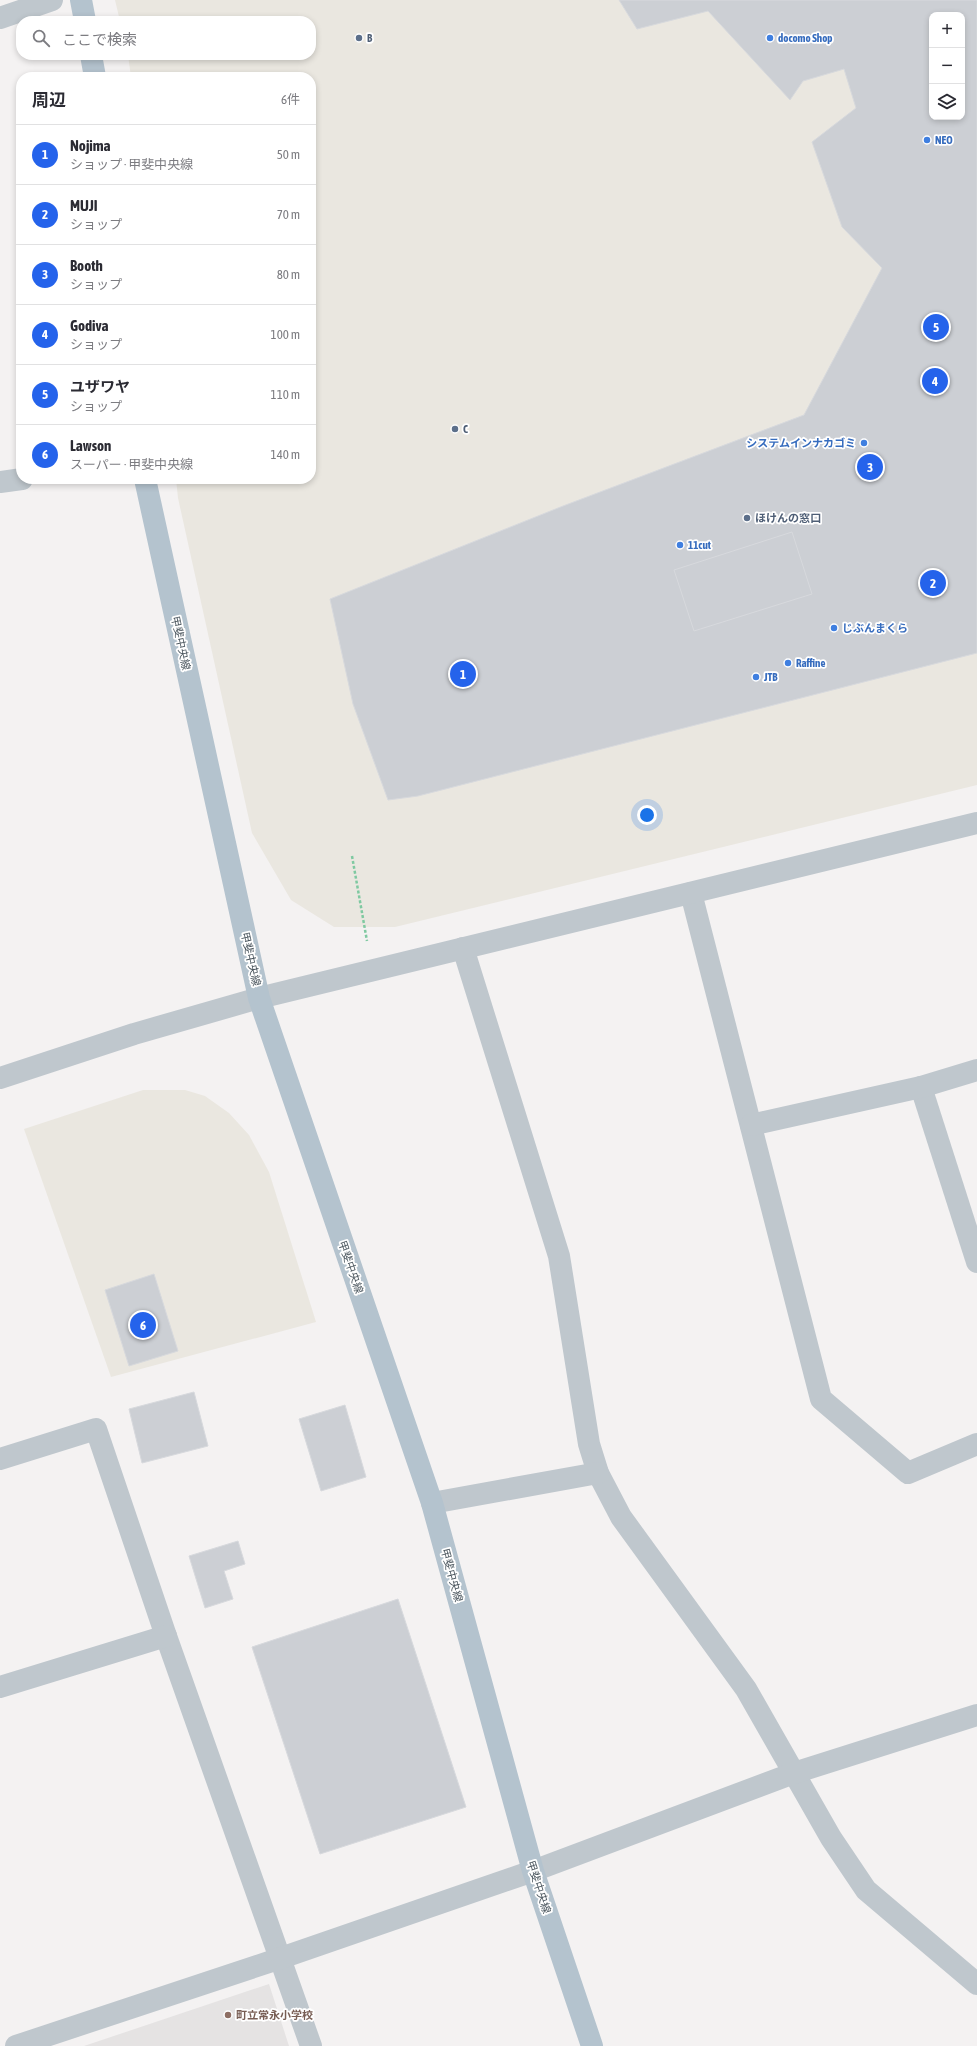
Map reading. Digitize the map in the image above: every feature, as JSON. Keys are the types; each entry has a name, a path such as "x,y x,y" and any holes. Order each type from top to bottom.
{"main road":[{"path":"81,0 84,16"},
{"path":"92,60 94,72"},
{"name":"甲斐中央線","path":"146,484 259,998 432,1503 533,1871 592,2046"}],"street":[{"path":"0,18 52,0"},
{"path":"0,482 16,480"},
{"path":"0,1078 134,1034 259,998 977,823"},
{"path":"691,893 821,1399 908,1473 977,1444"},
{"path":"463,948 559,1256 589,1444 598,1473 621,1517 746,1689 831,1838 866,1890 977,1984"},
{"path":"751,1125 921,1087 977,1070"},
{"path":"921,1087 977,1262"},
{"path":"0,1459 96,1429 166,1636 311,2046"},
{"path":"432,1503 598,1473"},
{"path":"0,1687 166,1636"},
{"path":"16,2046 281,1958 533,1871 794,1773 977,1714"}],"path":[{"path":"352,856 368,947"}],"shaded area":[{"path":"115,0 977,0 977,785 395,927 334,927 291,900 252,833 178,498 177,484 316,484 316,72 130,72 129,60 316,60 316,16 119,16"},
{"path":"143,1090 185,1090 205,1096 229,1113 249,1135 269,1172 316,1322 111,1377 24,1129"},
{"name":"町立常永小学校","path":"269,1984 289,2046 84,2046"}],"building":[{"path":"619,0 977,0 977,653 418,796 388,800 353,704 330,599 563,506 804,415 882,268 842,227 812,142 856,108 844,69 803,81 790,100 708,11 637,29"},
{"path":"792,532 812,594 694,631 674,570"},
{"path":"154,1274 178,1351 129,1366 105,1290"},
{"path":"194,1392 208,1446 142,1463 129,1409"},
{"path":"345,1405 366,1477 321,1491 299,1419"},
{"path":"238,1541 245,1564 224,1571 233,1599 205,1608 189,1556"},
{"path":"398,1599 466,1807 320,1854 252,1647"}],"place":[{"name":"B","path":"359,38"},
{"name":"docomo Shop","path":"770,38"},
{"name":"NEO","path":"927,140"},
{"name":"ユザワヤ","path":"936,327"},
{"name":"Godiva","path":"935,381"},
{"name":"C","path":"455,429"},
{"name":"システムインナカゴミ","path":"864,443"},
{"name":"Booth","path":"870,467"},
{"name":"ほけんの窓口","path":"747,518"},
{"name":"11cut","path":"680,545"},
{"name":"MUJI","path":"933,583"},
{"name":"じぶんまくら","path":"834,628"},
{"name":"Raffine","path":"788,663"},
{"name":"Nojima","path":"463,674"},
{"name":"JTB","path":"756,677"},
{"name":"Lawson","path":"143,1325"},
{"name":"町立常永小学校","path":"228,2015"}]}
